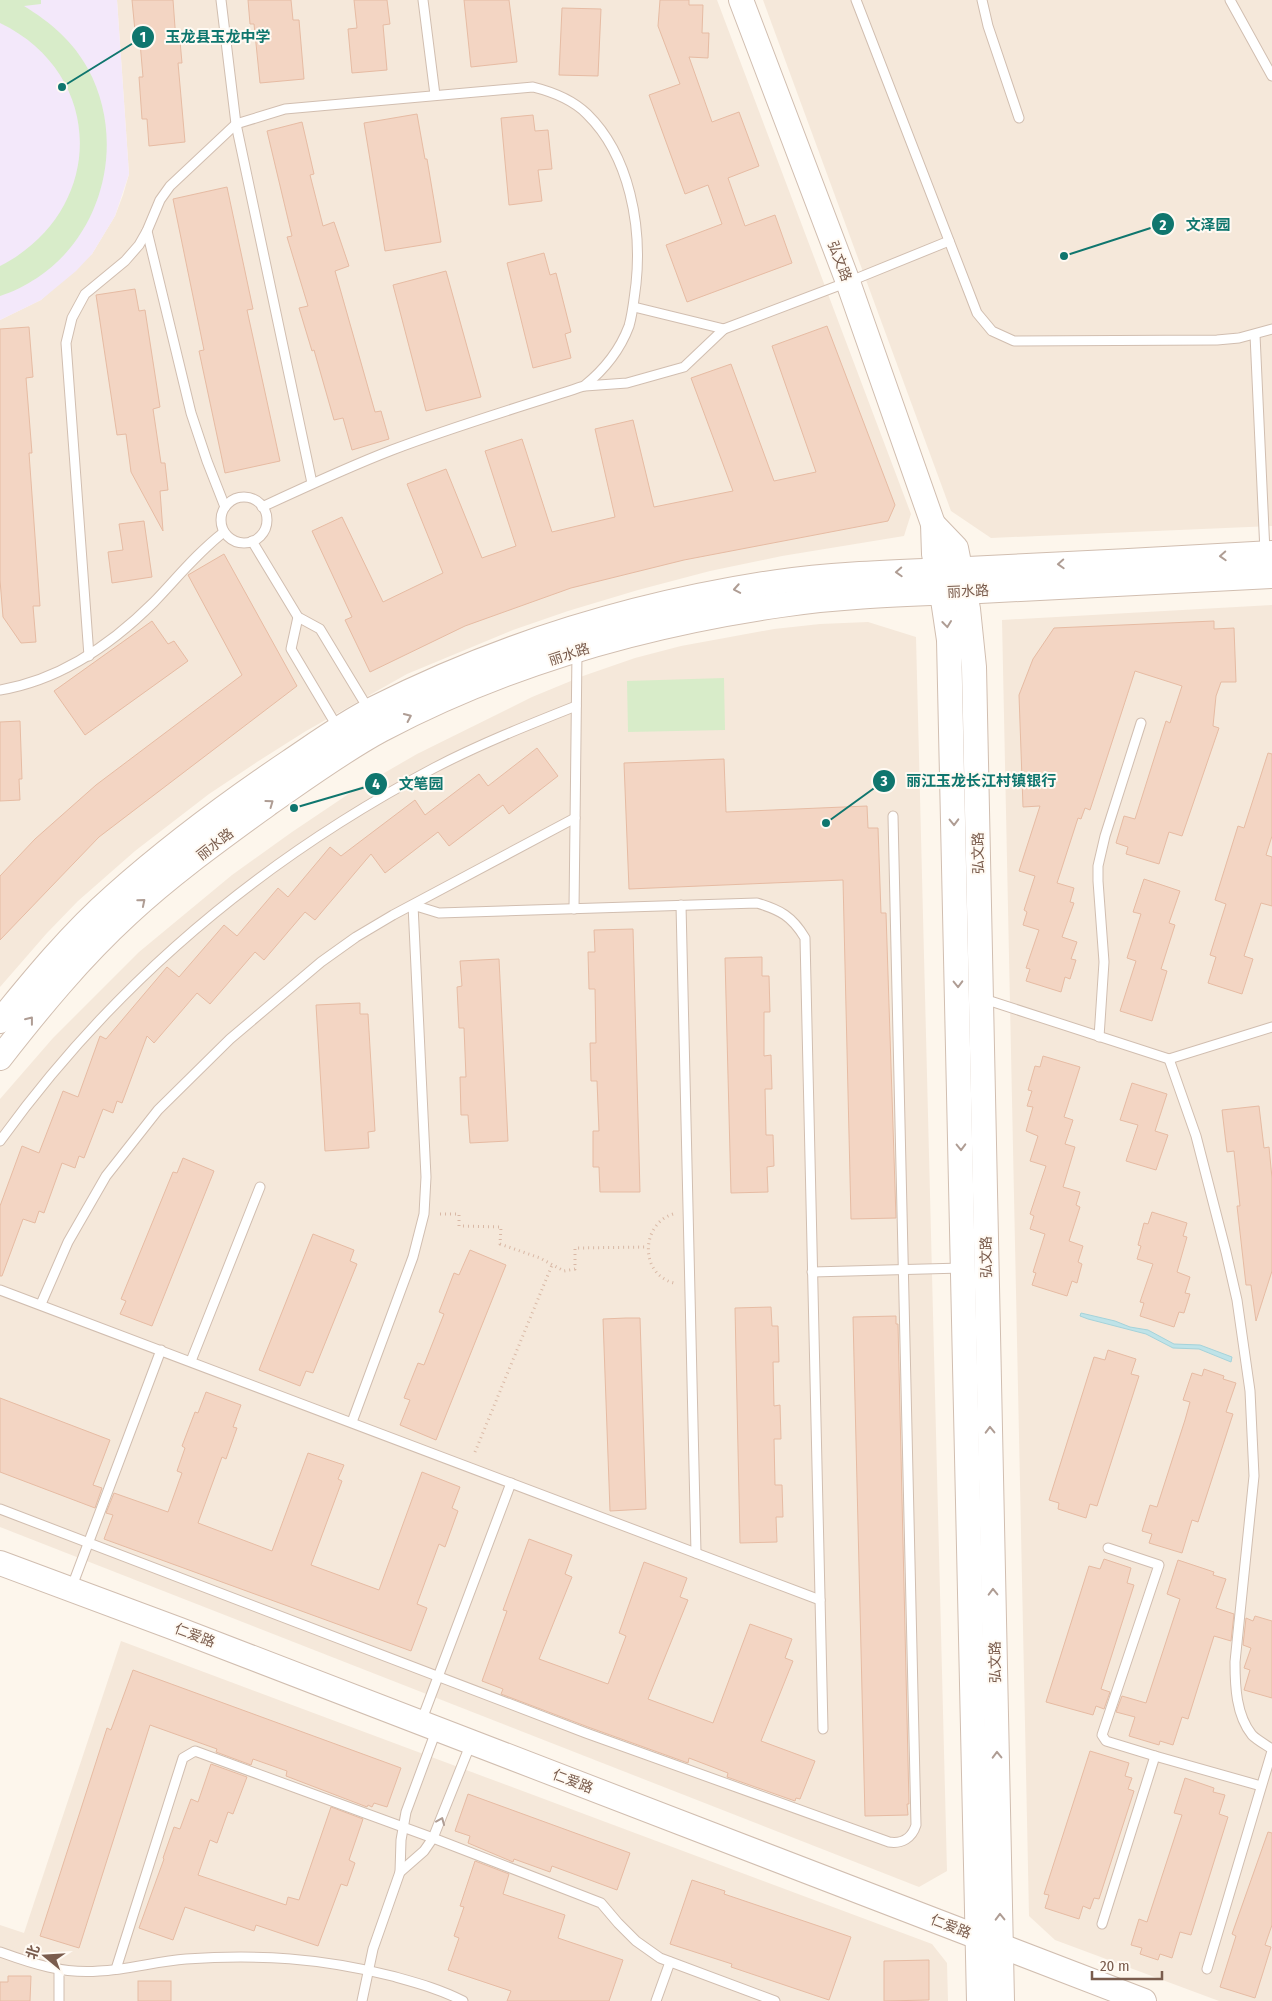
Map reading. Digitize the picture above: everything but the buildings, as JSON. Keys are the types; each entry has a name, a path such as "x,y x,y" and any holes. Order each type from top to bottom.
{"street":[{"name":"弘文路","path":"741,0 848,282 933,524 934,554 952,581 974,667 1002,2001"},
{"name":"丽水路","path":"0,1058 46,1000 83,959 128,914 182,868 278,797 380,731 490,681 577,651 668,626 781,605 952,581 1269,553"},
{"name":"丽水路","path":"0,1022 60,951 113,897 226,806 369,711 491,656 554,634 663,604 777,582 822,577 952,581 1272,576"},
{"name":"弘文路","path":"952,581 951,668 980,2001"},
{"name":"仁爱路","path":"0,1563 429,1725 1144,2001"}],"lane":[{"path":"221,0 236,124 312,483"},
{"path":"424,0 435,95"},
{"path":"856,0 977,313 992,331 1014,341 1217,340 1255,335 1272,329"},
{"path":"982,0 988,26 1019,118"},
{"path":"1230,0 1272,76"},
{"path":"89,656 66,343 72,318 85,294 125,261 139,245 156,208 170,186 236,124 285,109 533,87 550,91 566,98 587,114 608,142 618,162 633,204 637,231 638,259 634,307 629,326 610,360 599,374 584,386"},
{"path":"147,231 191,413 225,507"},
{"path":"262,507 312,483 432,435 584,386 627,383 684,367 724,329 949,241"},
{"path":"634,307 724,329"},
{"path":"1255,335 1269,553"},
{"path":"239,498 255,500 262,507 266,515 263,533 252,541 238,543 230,539 224,532 221,523 225,507 231,501 239,498"},
{"path":"0,690 40,680 89,656 132,622 209,544 224,532"},
{"path":"252,541 298,617 320,629 369,711"},
{"path":"298,617 291,649 339,730"},
{"path":"574,909 577,651"},
{"path":"0,1141 61,1062 128,990 180,942 270,870 328,830 381,797 436,767 491,740 576,706"},
{"path":"1100,1037 1104,962 1098,866 1105,836 1141,723"},
{"path":"0,1509 586,1733 890,1842 902,1842 907,1839 916,1825 893,816"},
{"path":"41,1304 53,1272 84,1212 106,1176 158,1110 230,1039 321,962 356,937 575,818"},
{"path":"413,905 440,913 757,903 785,914 800,928 805,938 823,1729"},
{"path":"352,1422 413,1257 424,1214 426,1177 413,905"},
{"path":"680,905 696,1553"},
{"path":"981,998 1169,1059 1272,1027"},
{"path":"1169,1059 1196,1136 1230,1271 1245,1348 1250,1391 1254,1476 1235,1662 1235,1683 1238,1704 1253,1736 1272,1750 1207,1969"},
{"path":"191,1361 260,1187"},
{"path":"812,1272 964,1268"},
{"path":"0,1290 820,1600"},
{"path":"71,1589 162,1350"},
{"path":"362,2001 373,1948 400,1872 403,1827 429,1725 438,1676 511,1483"},
{"path":"1108,1548 1158,1565 1102,1735 1106,1741 1261,1786"},
{"path":"400,1872 418,1856 433,1838 471,1742"},
{"path":"116,1969 183,1758 195,1751 601,1902 636,1941 660,1958 775,2001"},
{"path":"1102,1924 1156,1756"},
{"path":"0,1952 26,1962 60,1970 88,1972 182,1959 226,1956 310,1960 350,1965 435,1988 463,2001"},
{"path":"656,2001 670,1962"},
{"path":"59,2001 60,1970"}],"path":[{"path":"688,1212 672,1214 659,1222 652,1230 648,1239 648,1247 649,1260 661,1276 670,1282 690,1284"},
{"path":"424,1214 459,1214 460,1226 501,1227 500,1244 540,1258 564,1271 576,1269 575,1248 648,1247"},
{"path":"469,1467 552,1265"}],"shaded area":[{"path":"0,0 117,0 129,174 115,216 92,254 76,271 41,300 0,320"},
{"path":"117,0 717,0 911,514 904,536 782,556 710,571 638,590 513,630 407,674 306,731 209,794 135,851 78,901 0,987 0,320 41,300 92,254 115,216 123,195 129,174"},
{"path":"763,0 1272,0 1272,526 991,538 951,511"},
{"path":"1272,605 1272,2001 1219,2001 1055,1940 1029,1916 1002,620"},
{"path":"868,622 916,637 947,1871 919,1887 0,1527 0,1099 53,1038 139,952 232,875 353,791 417,754 532,697 583,676 635,658 681,646 774,629 820,624"},
{"path":"121,1641 932,1944 947,1963 948,2001 0,2001 0,1925 24,1933"}],"green space":[{"path":"0,0 41,0 41,4 24,6 60,33 82,59 100,96 106,125 106,154 102,183 93,211 79,236 60,259 37,278 0,296 0,266 35,242 59,213 75,180 80,144 75,109 60,75 35,46 0,23"},
{"path":"724,678 725,730 628,732 627,681"}],"water":[{"path":"1081,1313 1115,1321 1130,1327 1148,1330 1174,1344 1200,1345 1232,1357 1231,1362 1199,1349 1173,1348 1146,1334 1088,1319 1080,1316"}],"place":[{"name":"玉龙县玉龙中学","path":"62,87"},
{"name":"文泽园","path":"1064,256"},
{"name":"文笔园","path":"294,808"},
{"name":"丽江玉龙长江村镇银行","path":"826,823"}]}
